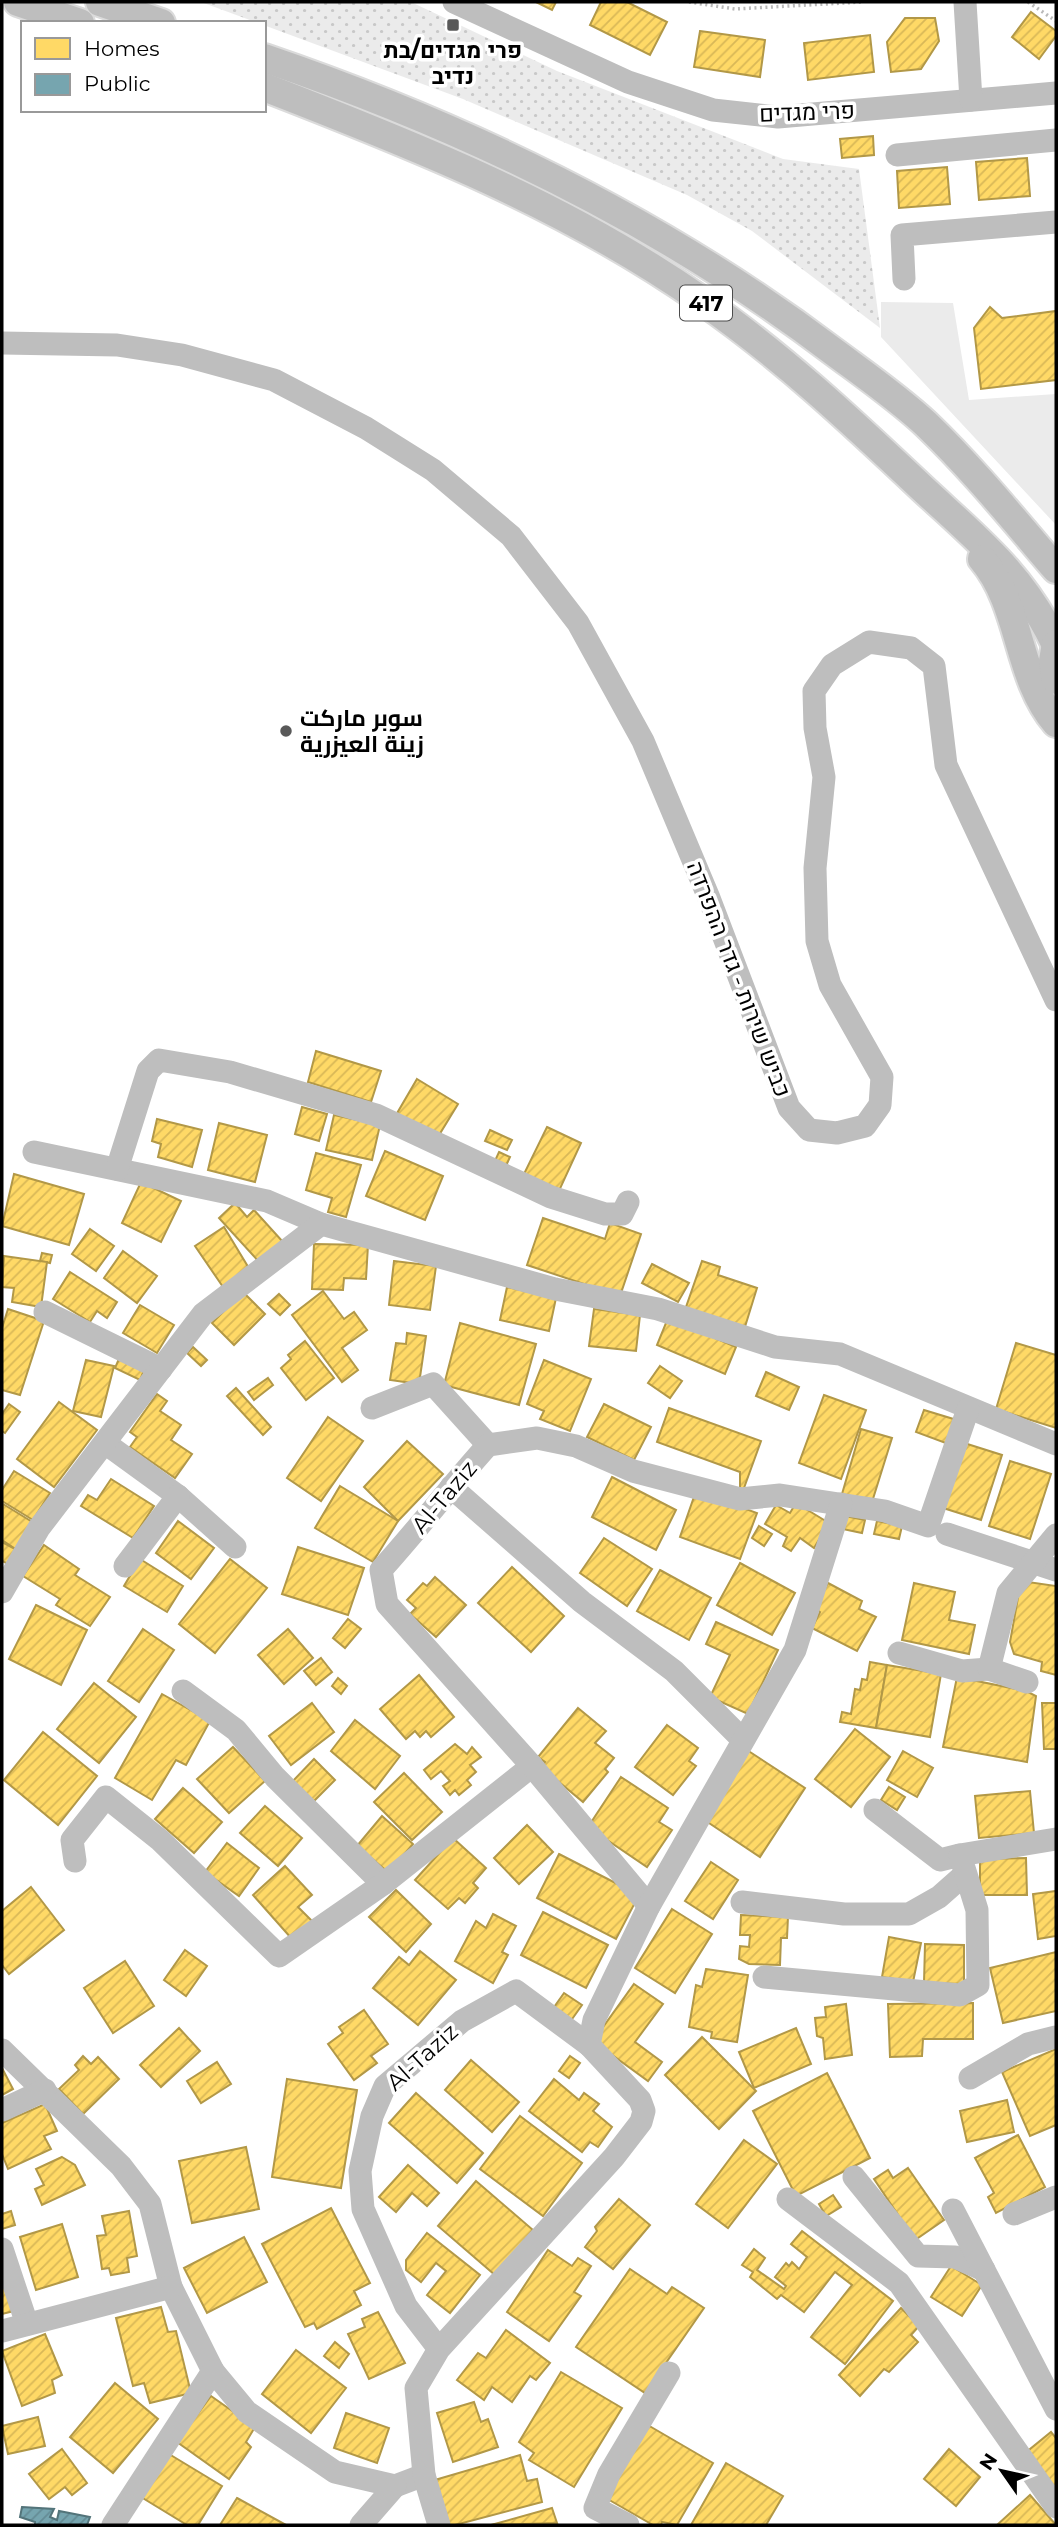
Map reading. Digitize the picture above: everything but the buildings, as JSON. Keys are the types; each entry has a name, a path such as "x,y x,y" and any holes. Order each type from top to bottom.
{"main road":[{"path":"18,2 74,21"},
{"path":"100,2 156,21"},
{"name":"417","path":"266,59 346,87 504,155 731,278 820,341 924,423 976,475 1056,569"},
{"name":"417","path":"266,88 399,139 489,179 593,232 701,299 792,369 984,542 1022,587 1043,619 1056,644 1053,661 1056,680"},
{"path":"924,489 991,569 1018,633 1034,691 1056,723"}],"street":[{"name":"פרי מגדים","path":"454,2 628,82 713,110 778,117 1056,93"},
{"path":"965,9 971,100"},
{"path":"897,155 1056,140"},
{"path":"904,279 902,235 1056,222"},
{"name":"כביש שירות - גדר ההפרדה","path":"2,343 117,345 182,355 274,380 366,428 433,470 511,536 578,623 643,741 709,898 789,1108 809,1130 838,1133 865,1126 880,1105 882,1077 830,985 817,942 816,880 824,777 815,728 814,691 832,665 869,642 911,648 934,666 946,765 1056,1000"},
{"path":"117,1170 148,1071 159,1060 174,1060 230,1072 376,1115 551,1197 605,1214 622,1213 628,1202"},
{"path":"34,1152 267,1201 321,1224 555,1289 658,1309 775,1347 840,1354 1056,1444"},
{"path":"2,1592 39,1528 203,1314 321,1224"},
{"path":"45,1312 161,1369"},
{"path":"372,1408 433,1384 488,1445"},
{"name":"Al-Taziz","path":"649,1906 531,1766 387,1604 381,1570 436,1510 451,1487 488,1445 537,1438 576,1446 633,1471 740,1499 780,1495 885,1511 928,1526 968,1409"},
{"path":"105,1443 178,1496 234,1548"},
{"path":"451,1487 582,1602 674,1671 743,1740"},
{"path":"125,1566 178,1496"},
{"path":"589,2045 594,2020 649,1906 795,1650 841,1504"},
{"path":"947,1534 1056,1570"},
{"path":"989,1669 1008,1593 1056,1535"},
{"path":"899,1653 962,1671 989,1669 1027,1682"},
{"path":"183,1691 236,1730 275,1777 383,1884"},
{"path":"75,1861 72,1840 106,1797 160,1840 279,1956 383,1884 531,1766"},
{"path":"875,1810 940,1860 963,1865 1056,1839"},
{"path":"742,1902 844,1914 909,1914 939,1898 963,1865"},
{"path":"764,1977 960,1995 978,1985 977,1910 963,1865"},
{"name":"Al-Taziz","path":"439,2349 406,2306 363,2209 360,2171 372,2116 385,2086 462,2021 516,1991 589,2045 640,2100 643,2111 641,2122 614,2157 439,2349 416,2388 424,2475 439,2525"},
{"path":"970,2078 1028,2044 1056,2037"},
{"path":"2,2050 121,2166 150,2204 171,2287 214,2371 247,2412 335,2472 395,2486"},
{"path":"2,2110 44,2090"},
{"path":"854,2177 918,2256 955,2258 984,2270"},
{"path":"1014,2214 1056,2197"},
{"path":"788,2199 899,2283 1056,2507"},
{"path":"953,2210 1056,2409"},
{"path":"2,2249 27,2324"},
{"path":"2,2331 171,2287"},
{"path":"113,2525 214,2371"},
{"path":"628,2525 595,2508 610,2474 669,2374"},
{"path":"361,2525 395,2486 424,2475"}],"path":[{"path":"689,2 735,9 862,2"},
{"path":"1028,2 1056,21"}],"shaded area":[{"path":"201,2 411,2 557,71 783,159 859,169 880,328 752,231 687,195 463,99 266,26 266,21 252,21"},
{"path":"881,302 953,303 969,400 1056,394 1056,525 881,337"}],"place":[{"name":"פרי מגדים/בת נדיב","path":"453,25"},
{"name":"سوبر ماركت زينة العيزرية","path":"286,731"}]}
